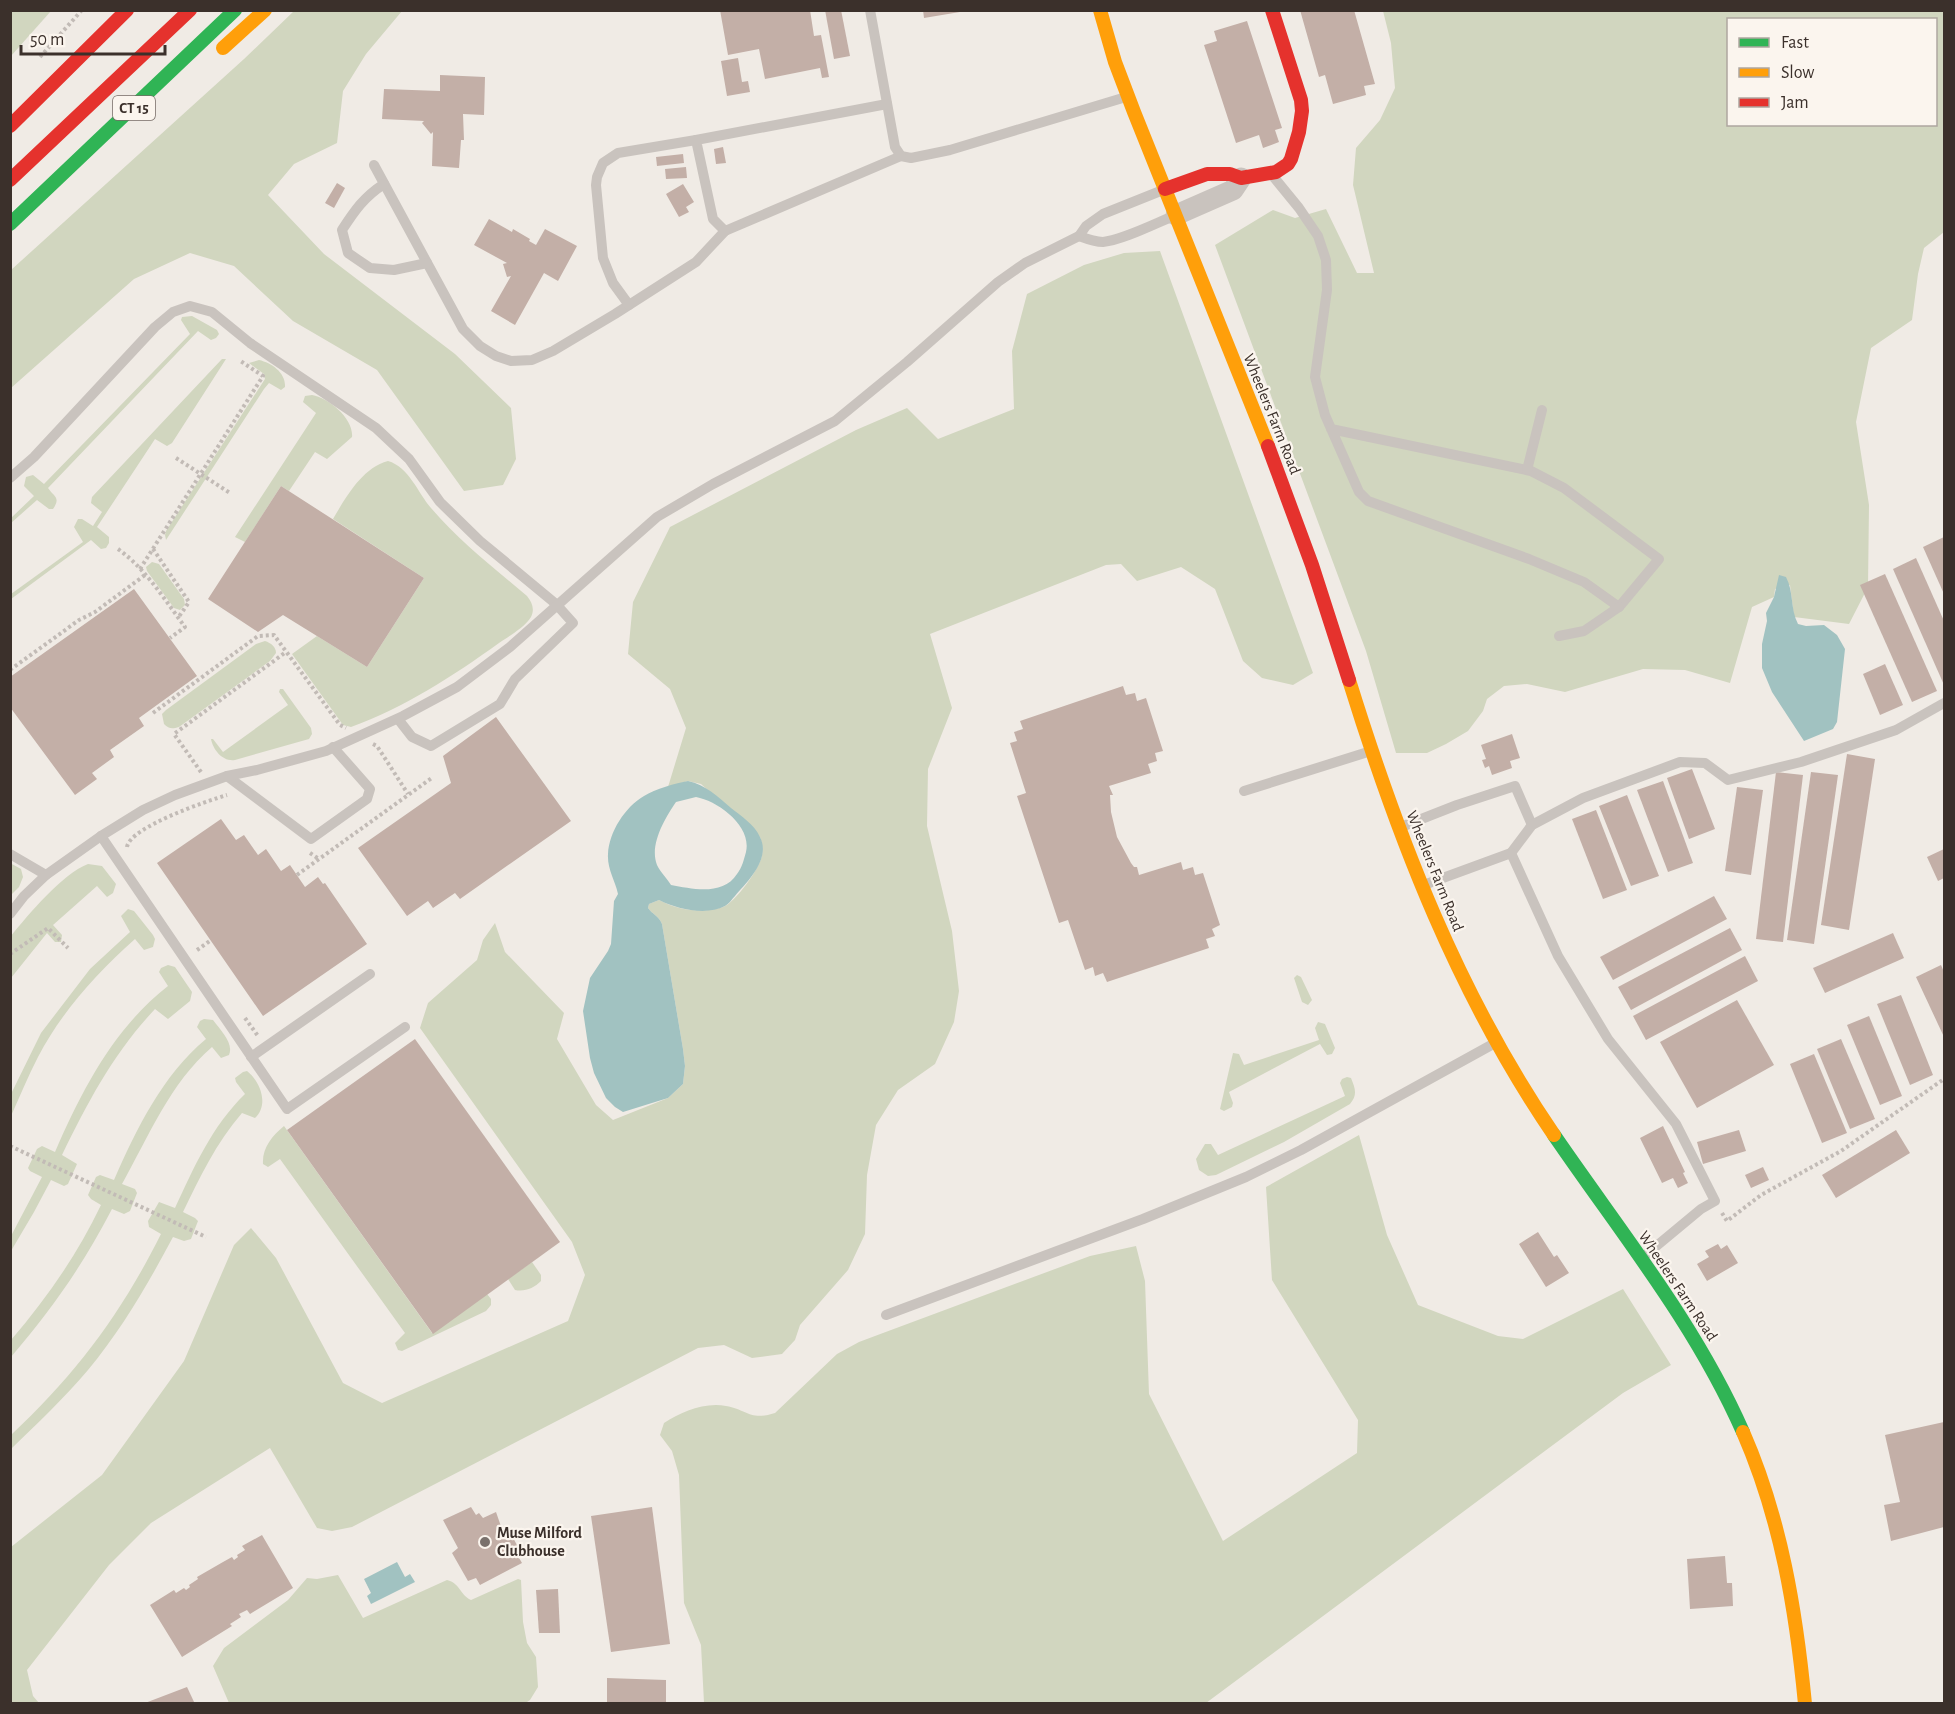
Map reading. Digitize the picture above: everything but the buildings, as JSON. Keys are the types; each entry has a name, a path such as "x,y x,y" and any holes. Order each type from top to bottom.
{"main road":[{"path":"10,121 108,10"},
{"path":"10,126 127,10"},
{"name":"CT 15","path":"10,180 190,10"},
{"name":"CT 15","path":"10,224 235,10"},
{"path":"215,56 265,10"},
{"name":"Wheelers Farm Road","path":"1100,10 1126,97 1176,215 1305,543 1398,828 1468,992 1496,1043 1573,1163 1642,1259 1710,1364 1746,1437 1764,1484 1784,1550 1801,1648 1805,1704"},
{"path":"1165,189 1207,174 1230,174 1240,178 1270,173 1282,168 1291,159 1299,132 1301,100 1272,10"},
{"path":"31,205 129,129"}],"street":[{"path":"1176,215 1233,190 1240,178"}],"lane":[{"path":"870,10 895,147 901,156"},
{"path":"374,165 463,329 480,346 496,356 511,361 532,360 553,351 696,262 725,231 901,156 911,158 950,150 1126,97"},
{"path":"629,305 613,283 603,258 596,185 599,169 609,158 618,153 887,104"},
{"path":"696,140 713,219 725,231"},
{"path":"1270,173 1299,208 1318,236 1326,260 1327,290 1315,377 1319,398 1359,492 1368,501 1528,559 1584,582 1619,607"},
{"path":"384,184 356,207 342,230 348,253 370,268 394,270 427,263"},
{"path":"10,914 24,896 46,875 143,810 175,795 227,776 267,767 333,747 398,719 457,687 510,647 657,517 713,484 835,421 907,363 998,282 1025,263 1080,236 1093,219 1165,189"},
{"path":"1080,236 1091,241 1103,242 1176,215"},
{"path":"10,478 34,457 155,327 173,312 190,306 212,312 250,342 376,428 409,459 440,502 480,541 556,604 573,623 515,679 500,704 431,746 412,737 398,719"},
{"path":"1527,470 1542,410"},
{"path":"1331,429 1527,470 1564,488 1659,559 1619,607 1584,631 1559,636"},
{"path":"1421,886 1512,853 1532,825 1583,798 1680,762 1705,763 1728,780 1801,762 1896,730 1944,703"},
{"path":"227,776 311,839 367,799 370,789 333,747"},
{"path":"1244,791 1371,751"},
{"path":"1398,828 1515,786 1532,825"},
{"path":"101,836 286,1109 405,1027"},
{"path":"1512,853 1558,956 1608,1039 1676,1124 1715,1202 1701,1209 1642,1259"},
{"path":"10,855 46,875"},
{"path":"251,1057 370,974"},
{"path":"886,1315 1143,1219 1246,1177 1301,1150 1496,1043"}],"path":[{"path":"34,64 82,10"},
{"path":"140,569 263,376 239,360"},
{"path":"176,458 230,493"},
{"path":"118,549 129,556 146,575 185,627 170,638"},
{"path":"153,549 189,602 178,618"},
{"path":"10,670 146,575"},
{"path":"153,713 258,636 274,635 340,725 377,746 408,794"},
{"path":"174,734 286,652"},
{"path":"297,875 433,777"},
{"path":"128,853 129,839 152,825 227,795"},
{"path":"10,954 48,928 68,948"},
{"path":"190,941 197,950 211,940"},
{"path":"245,1018 266,1047"},
{"path":"1715,1202 1727,1221 1761,1195 1841,1151 1944,1079"},
{"path":"10,1146 206,1237"}],"green space":[{"path":"10,11 51,11 11,56"},
{"path":"294,11 402,11 366,54 343,91 337,143 294,164 268,195 324,254 455,354 511,408 516,459 503,485 464,491 377,370 293,321 234,266 190,253 134,279 11,388 11,270"},
{"path":"1383,11 1944,11 1944,232 1924,248 1912,320 1871,348 1856,422 1869,505 1868,587 1849,624 1794,617 1790,585 1775,589 1774,597 1752,607 1730,683 1685,670 1643,669 1565,692 1527,684 1504,686 1487,699 1483,711 1468,731 1427,753 1396,753 1366,651 1215,245 1273,210 1295,218 1326,209 1357,273 1374,273 1353,185 1356,148 1380,120 1395,88 1391,43"},
{"path":"1160,251 1313,673 1293,685 1262,678 1243,661 1215,589 1181,567 1137,581 1121,564 1106,565 930,634 952,708 928,769 927,826 952,931 959,991 954,1022 935,1064 898,1090 876,1125 867,1175 865,1234 848,1270 800,1325 795,1340 782,1354 752,1358 724,1345 698,1348 352,1527 332,1531 317,1528 270,1448 151,1523 109,1565 27,1670 33,1696 39,1703 11,1704 11,1547 102,1475 184,1361 234,1245 251,1228 276,1258 343,1383 382,1403 568,1321 585,1275 572,1242 420,1028 428,1003 477,960 483,940 495,923 505,952 564,1013 557,1039 596,1105 613,1120 668,1098 683,1084 685,1066 683,1049 662,924 648,908 649,904 659,900 674,906 698,910 723,907 734,899 757,868 762,855 762,844 760,837 701,784 688,781 668,787 686,728 670,689 628,654 633,602 670,527 856,430 907,408 938,439 1014,409 1012,351 1027,294 1084,265 1124,253"},
{"path":"192,316 217,330 219,334 216,338 211,340 198,331 48,488 57,499 53,509 49,509 37,500 11,523 11,518 34,496 24,486 26,477 33,475 44,484 190,334 181,320 182,317"},
{"path":"222,359 226,359 172,443 167,446 155,439 97,527 109,537 106,548 101,549 91,540 11,599 11,594 83,542 74,527 78,519 93,526 102,512 91,503 92,497"},
{"path":"259,360 281,373 285,387 281,390 269,383 264,389 166,540 166,531 265,379 264,374 249,363"},
{"path":"312,395 326,400 339,410 349,423 352,437 327,459 315,452 289,491 281,486 245,542 235,537 316,413 303,402 305,396"},
{"path":"388,461 402,469 431,508 453,532 527,596 532,603 533,611 528,621 520,628 446,679 409,701 351,727 343,725 292,654 317,636 367,667 424,578 333,519 356,484 370,470"},
{"path":"152,562 159,564 184,599 185,605 180,610 174,608 147,571 146,567"},
{"path":"265,641 276,651 270,661 179,727 171,728 164,724 162,714 166,710 256,644"},
{"path":"283,689 311,728 312,734 309,739 235,760 226,759 219,754 211,739 223,752 288,705 279,692"},
{"path":"10,863 21,869 23,877 19,887 11,895"},
{"path":"88,864 102,866 116,884 113,893 107,897 97,886 53,925 62,935 61,942 55,942 47,933 11,978 11,936 57,886"},
{"path":"128,909 134,911 153,935 155,939 153,947 144,950 135,939 107,965 69,1008 31,1071 11,1116 11,1094 41,1033 90,969 130,932 121,916"},
{"path":"168,965 175,967 192,992 190,1001 168,1019 155,1009 114,1060 92,1096 62,1155 77,1164 68,1184 64,1186 51,1180 11,1251 11,1236 42,1177 28,1168 37,1149 42,1146 55,1152 76,1106 101,1062 131,1021 168,986 159,972 161,968"},
{"path":"1297,975 1301,977 1312,1000 1308,1005 1302,1002 1294,978"},
{"path":"204,1019 213,1020 223,1033 230,1046 229,1055 221,1058 212,1047 184,1077 161,1111 122,1184 135,1189 137,1193 130,1211 124,1214 112,1209 66,1286 11,1357 11,1340 60,1276 101,1205 88,1195 96,1177 100,1175 114,1180 152,1104 176,1069 206,1039 197,1027"},
{"path":"1318,1022 1325,1024 1335,1048 1332,1054 1327,1055 1320,1044 1229,1092 1232,1107 1224,1111 1220,1109 1233,1053 1239,1054 1244,1065 1319,1040 1315,1028"},
{"path":"247,1071 256,1081 262,1094 262,1107 255,1118 242,1113 216,1148 202,1173 183,1212 198,1221 191,1239 184,1241 173,1237 134,1306 112,1339 70,1391 11,1449 11,1435 76,1366 130,1291 161,1234 149,1227 148,1221 159,1202 175,1208 213,1133 245,1094 235,1078"},
{"path":"1347,1077 1351,1078 1355,1091 1350,1104 1284,1142 1216,1175 1208,1176 1199,1170 1196,1159 1205,1144 1211,1144 1218,1155 1345,1096 1340,1083"},
{"path":"284,1126 432,1333 487,1294 491,1299 491,1305 486,1311 402,1351 398,1350 395,1343 405,1333 280,1159 268,1167 263,1164 264,1153 269,1143"},
{"path":"1359,1135 1387,1235 1418,1305 1498,1336 1523,1339 1623,1289 1671,1365 1623,1393 1206,1703 704,1703 701,1645 684,1603 679,1475 672,1451 660,1435 664,1423 685,1412 709,1405 726,1406 760,1416 775,1413 837,1354 859,1342 1090,1256 1136,1246 1145,1281 1149,1394 1223,1541 1357,1453 1358,1420 1272,1280 1266,1187"},
{"path":"532,1262 541,1275 541,1281 529,1289 515,1290 508,1279"},
{"path":"338,1575 363,1618 447,1580 455,1584 471,1600 518,1579 521,1580 523,1622 527,1643 536,1657 538,1687 530,1700 524,1704 229,1703 213,1666 224,1648 288,1600 307,1578 317,1579"}],"water":[{"path":"1779,575 1786,577 1798,624 1824,625 1837,635 1845,649 1837,722 1833,729 1804,741 1772,692 1762,668 1766,613 1774,597"},
{"path":"688,781 706,788 747,821 760,837 763,853 752,877 725,906 701,911 674,906 659,900 649,904 648,908 662,924 683,1049 685,1066 683,1084 668,1098 623,1112 606,1098 594,1073 583,1011 590,978 611,944 614,901 618,894 609,865 609,846 619,821 637,801 654,791","holes":["696,797 705,799 732,816 744,833 746,852 742,866 731,881 724,886 698,889 671,885 658,868 655,857 659,832 676,802"]},
{"path":"397,1562 405,1577 410,1574 415,1582 371,1604 367,1596 371,1593 364,1579"}],"traffic: fast":[{"path":"10,224 235,10"},
{"path":"1554,1135 1680,1316 1703,1353 1743,1432"}],"traffic: slow":[{"path":"223,48 265,10"},
{"path":"1100,10 1115,62 1134,112 1268,446"},
{"path":"1349,680 1389,799 1435,916 1489,1028 1554,1135"},
{"path":"1743,1432 1767,1498 1785,1565 1797,1634 1805,1704"}],"traffic: jam":[{"path":"10,126 127,10"},
{"path":"10,180 190,10"},
{"path":"1165,189 1207,174 1230,174 1241,178 1276,172 1288,164 1291,159 1299,132 1301,100 1272,10"},
{"path":"1268,446 1312,565 1349,680"}],"place":[{"name":"Muse Milford Clubhouse","path":"485,1542"}]}
